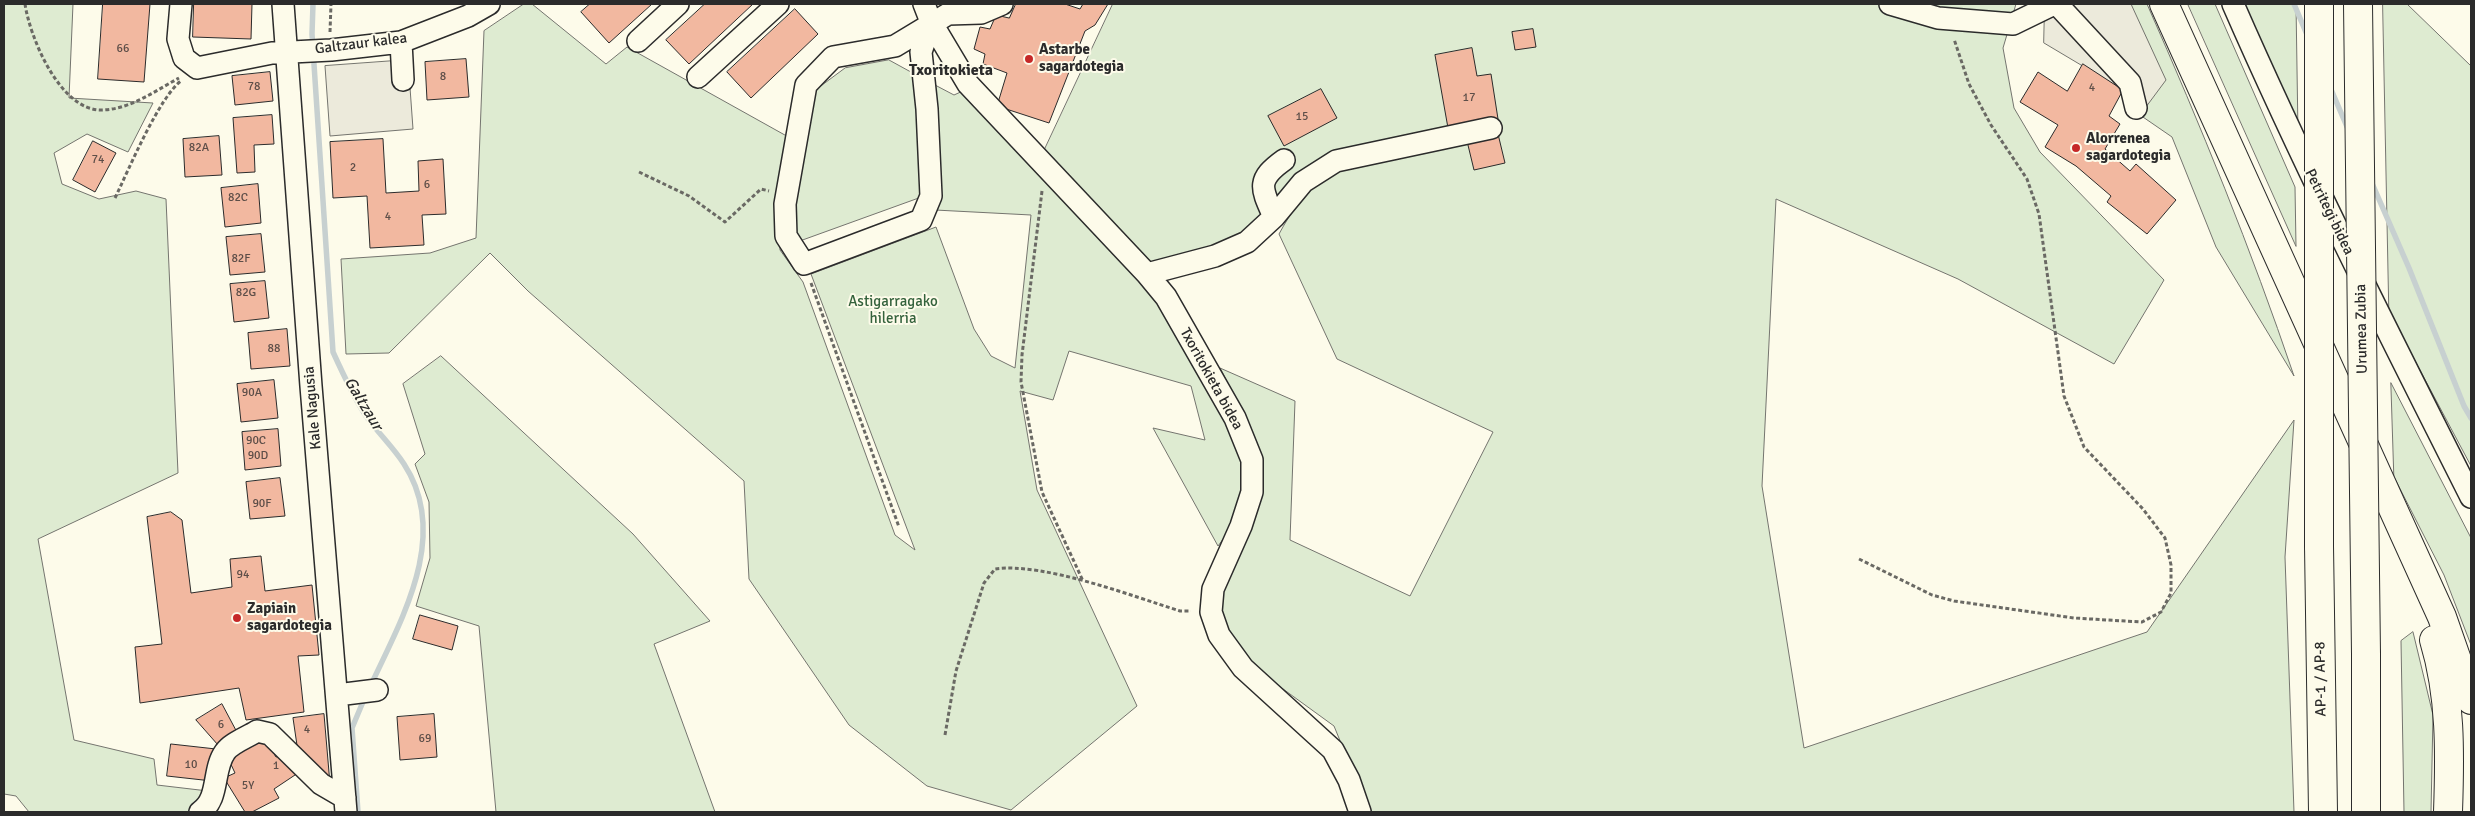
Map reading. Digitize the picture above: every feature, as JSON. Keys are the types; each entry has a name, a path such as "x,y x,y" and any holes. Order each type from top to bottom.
{"main road":[{"path":"2164,4 2442,617 2471,700"},
{"name":"AP-1 / AP-8","path":"2319,4 2319,546 2323,812"},
{"name":"Urumea Zubia","path":"2358,4 2366,654 2366,812"},
{"path":"2403,533 2414,588 2432,633 2447,698 2450,757 2448,812"},
{"path":"2442,617 2467,642 2471,652"}],"street":[{"path":"181,4 178,39 184,58 197,68 293,52"},
{"name":"Kale Nagusia","path":"283,4 293,52 345,694 346,805"},
{"name":"Galtzaur kalea","path":"293,52 331,50 401,42 468,16 489,4"},
{"path":"638,41 678,4"},
{"path":"698,77 778,4"},
{"path":"928,13 921,52 927,109 931,196 921,220 804,264 786,236 786,196 806,85 834,57 895,46 928,13 981,13 1002,4"},
{"path":"1890,4 1938,18 2013,24 2056,4 2130,83 2136,108"},
{"name":"Petritegi bidea","path":"2232,4 2281,113 2471,497"},
{"name":"Txoritokieta bidea","path":"928,13 968,84 1147,274 1166,298 1235,418 1252,460 1252,492 1241,526 1213,589 1211,612 1219,635 1243,668 1333,750 1350,780 1360,812"},
{"path":"401,42 403,80"},
{"path":"1147,274 1216,256 1247,242 1274,217 1303,182 1336,161 1491,128"},
{"path":"1274,217 1264,195 1263,182 1269,171 1284,160"},
{"path":"345,694 377,690"},
{"path":"200,812 212,797 222,757 226,750 257,731 270,734 321,784 346,805"}],"path":[{"path":"25,4 34,41 55,76 73,99 87,108 102,110 136,101 197,68"},
{"path":"331,4 331,50"},
{"path":"1859,559 1932,595 1954,601 2074,618 2142,622 2161,612 2171,593 2171,564 2165,538 2143,508 2084,447 2064,396 2039,214 2027,179 1991,125 1969,84 1954,42 1954,19"},
{"path":"115,198 159,109 174,85 197,68"},
{"path":"1042,164 1042,197 1022,355 1021,382 1042,492 1083,581"},
{"path":"639,172 689,196 725,222 762,189 786,196"},
{"path":"804,264 899,527"},
{"path":"945,735 956,671 984,583 995,569 1012,566 1083,581 1180,610 1211,612"}],"green space":[{"path":"4,4 73,4 69,98 153,103 128,152 87,134 54,153 62,184 99,199 136,191 166,199 178,473 38,539 74,740 154,759 157,785 208,791 195,812 29,812 16,796 4,794"},
{"name":"Astigarragako hilerria","path":"524,4 532,4 606,64 627,47 792,139 779,199 780,250 803,282 895,535 915,550 811,274 936,227 974,329 991,356 1015,368 1031,215 935,210 935,85 954,95 965,90 1163,303 1246,461 1246,492 1233,526 1218,546 1153,428 1205,440 1191,386 1069,351 1053,400 1020,391 1037,490 1137,706 1011,810 927,786 849,725 749,579 744,481 528,291 490,253 389,353 346,354 341,259 430,253 476,238 484,31"},
{"path":"1113,4 2016,4 2003,48 2014,108 2040,152 2164,280 2114,364 1958,279 1776,199 1762,486 1804,748 2147,632 2294,420 2285,557 2294,812 1365,812 1357,782 1334,726 1261,673 1230,636 1219,613 1218,596 1260,454 1249,424 1220,368 1295,401 1290,540 1410,596 1493,432 1337,359 1279,234 1297,206 1315,186 1338,171 1368,159 1359,145 1326,156 1253,227 1219,248 1147,266 1044,151"},
{"path":"2131,4 2147,4 2225,188 2294,376 2216,247 2172,137 2140,115"},
{"path":"2188,4 2215,4 2295,187 2296,246"},
{"path":"2240,4 2296,4 2298,133"},
{"path":"2383,4 2407,4 2471,66 2471,466 2389,312"},
{"path":"889,60 920,77 927,195 797,242 790,202 814,91 845,68"},
{"path":"441,356 633,534 710,621 654,644 715,812 496,812 479,626 416,606 430,558 429,502 415,464 425,454 403,384"},
{"path":"2391,383 2471,538 2471,645 2444,575 2394,477"},
{"path":"2413,632 2433,715 2431,812 2404,812 2401,641"}],"shaded area":[{"path":"2045,4 2131,4 2166,80 2140,115 2123,90 2044,43"},
{"path":"408,60 413,129 330,136 325,66"}],"building":[{"path":"103,4 150,4 144,82 98,79"},
{"path":"194,4 252,4 251,39 193,37"},
{"path":"590,4 652,4 609,43 581,12"},
{"path":"705,4 753,4 689,64 666,40"},
{"name":"Astarbe sagardotegia","path":"1016,4 1065,4 1080,9 1083,4 1108,4 1095,25 1085,31 1049,123 997,106 1007,73 983,64 985,54 974,49 980,27 990,29 996,15 1009,18"},
{"path":"795,9 818,34 751,98 727,72"},
{"path":"1533,29 1536,47 1515,50 1512,32"},
{"path":"1472,48 1477,76 1491,74 1498,119 1448,128 1435,55"},
{"path":"466,59 469,97 427,100 425,62"},
{"name":"Alorrenea sagardotegia","path":"2083,64 2123,90 2109,116 2120,124 2105,149 2130,171 2136,164 2176,200 2147,234 2107,202 2111,196 2076,166 2045,147 2058,125 2020,102 2038,72 2067,91"},
{"path":"270,72 273,101 235,105 232,76"},
{"path":"1321,89 1337,118 1284,146 1268,116"},
{"path":"272,115 274,144 254,145 255,172 237,173 233,118"},
{"path":"1498,134 1505,163 1474,170 1467,141"},
{"path":"219,136 222,175 185,177 183,139"},
{"path":"383,139 386,193 419,191 418,161 443,159 446,214 422,215 424,245 370,248 367,196 333,198 330,142"},
{"path":"93,141 116,153 95,192 73,180"},
{"path":"258,184 261,223 225,227 221,188"},
{"path":"261,234 265,272 230,275 226,237"},
{"path":"265,281 269,318 234,322 230,284"},
{"path":"287,329 290,366 251,369 248,333"},
{"path":"274,380 278,418 241,422 237,384"},
{"path":"278,429 281,466 245,470 242,432"},
{"path":"280,478 285,516 250,519 246,482"},
{"name":"Zapiain sagardotegia","path":"171,512 182,520 191,593 232,587 230,559 261,556 265,591 312,585 319,655 298,656 304,712 246,720 239,688 140,703 135,647 162,644 147,517"},
{"path":"420,615 458,626 452,650 413,639"},
{"path":"222,704 239,736 218,745 196,720"},
{"path":"324,714 330,784 299,759 293,718"},
{"path":"434,714 437,757 400,760 397,717"},
{"path":"264,737 276,757 286,754 298,773 274,789 279,798 252,812 245,812 224,778 235,773 227,756"},
{"path":"171,744 216,749 212,781 167,776"}],"waterway":[{"name":"Galtzaur","path":"313,4 312,34 333,352 352,393 366,416 404,464 417,492 423,520 422,549 407,606 370,687"},
{"path":"2294,4 2308,37"},
{"path":"2330,87 2348,129"},
{"path":"2371,181 2409,268 2464,406 2471,418"},
{"name":"Galtzaur","path":"358,812 352,728 365,697"}],"place":[{"name":"Astarbe sagardotegia","path":"1029,59"},
{"name":"Alorrenea sagardotegia","path":"2076,148"},
{"name":"Zapiain sagardotegia","path":"237,618"}],"district":[{"name":"Txoritokieta","path":"951,71"}]}
